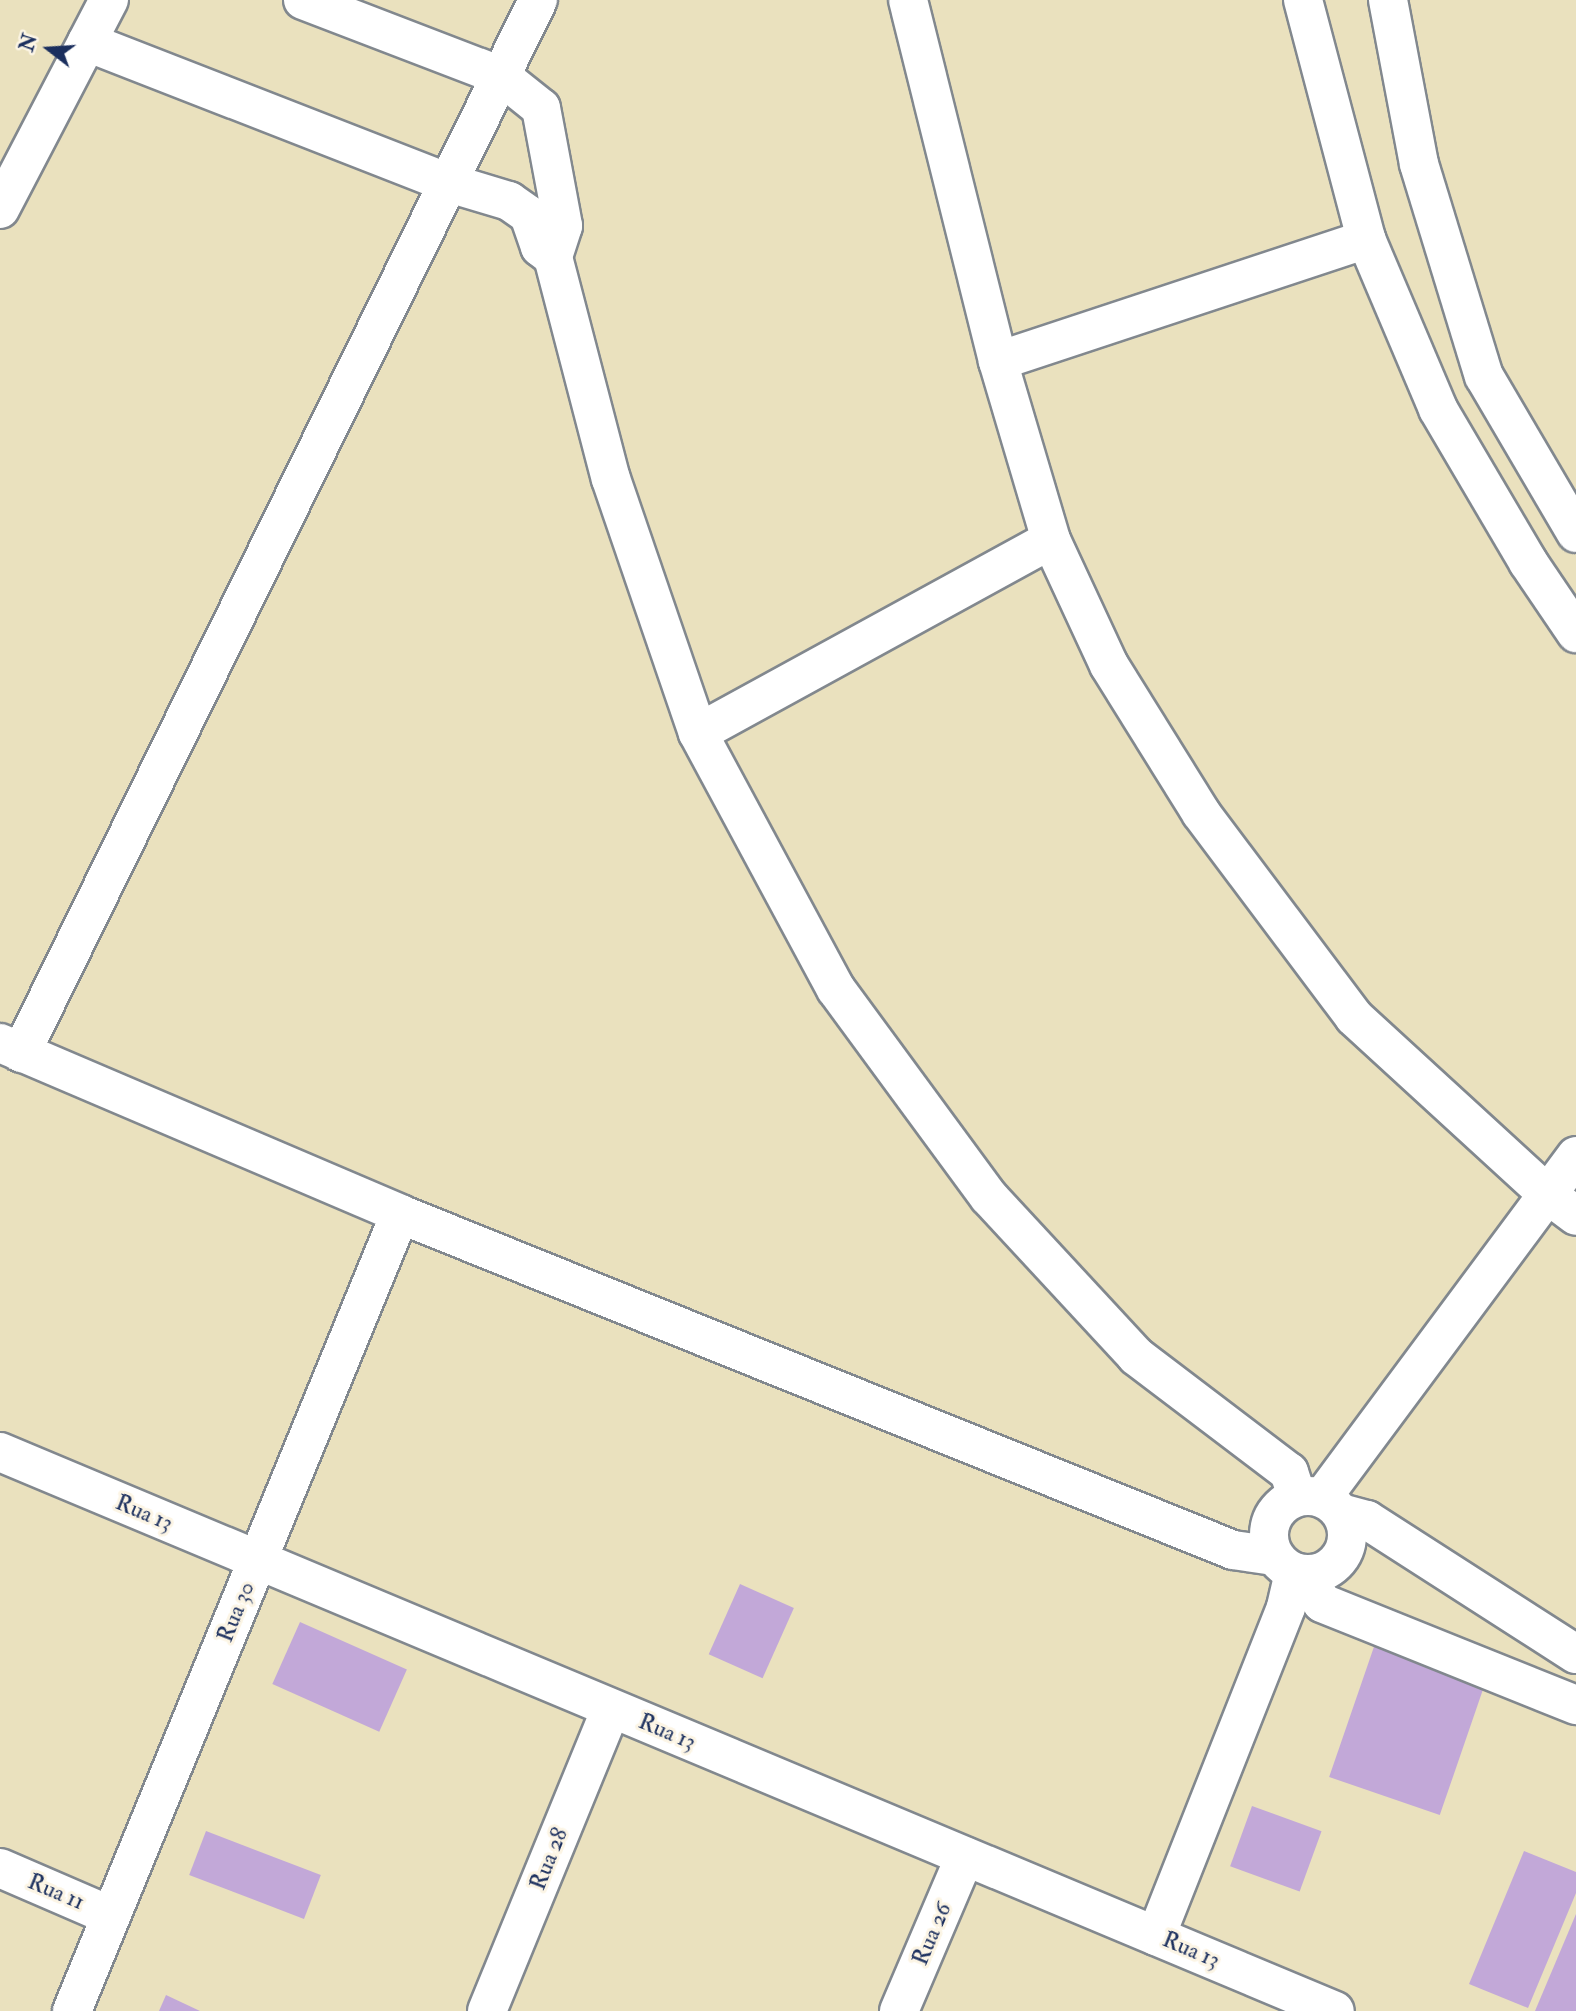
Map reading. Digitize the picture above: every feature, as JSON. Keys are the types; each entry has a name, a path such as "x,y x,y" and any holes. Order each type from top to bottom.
{"street":[{"path":"0,209 109,0"},
{"path":"303,0 501,76 541,108 563,226 553,257 611,479 698,733 836,989 989,1197 1136,1356 1289,1472 1320,1502 1348,1537 1339,1559 1318,1573 1291,1568 1233,1550 400,1214 11,1048 449,183 501,76 538,0"},
{"path":"908,0 998,361 1051,540 1108,665 1201,813 1354,1017 1561,1205"},
{"path":"1303,0 1366,239 1438,409 1528,562 1576,633"},
{"path":"1388,0 1419,164 1484,376 1576,533"},
{"path":"87,42 449,183 509,201 529,215 540,247 553,257"},
{"path":"998,361 1366,239"},
{"path":"698,733 1051,540"},
{"path":"1320,1502 1561,1205 1576,1156"},
{"name":"Rua 30","path":"72,2011 400,1214"},
{"name":"Rua 13","path":"0,1452 1328,2010"},
{"path":"1576,1654 1367,1520 1320,1502 1286,1501 1271,1521 1268,1533 1291,1568 1322,1603 1576,1706"},
{"path":"1156,1936 1286,1607 1291,1568"},
{"name":"Rua 28","path":"487,2011 611,1708"},
{"name":"Rua 26","path":"899,2011 965,1856"},
{"name":"Rua 11","path":"0,1868 111,1916"}],"building":[{"path":"740,1584 794,1608 763,1678 709,1654"},
{"path":"300,1622 407,1670 379,1732 272,1684"},
{"path":"1377,1638 1488,1676 1440,1815 1329,1777"},
{"path":"1252,1806 1322,1831 1300,1891 1230,1866"},
{"path":"206,1831 321,1875 304,1919 189,1875"},
{"path":"1524,1851 1576,1872 1576,1893 1528,2008 1469,1984"},
{"path":"1576,1914 1576,2011 1535,2011"},
{"path":"166,1995 200,2011 159,2011"}]}
